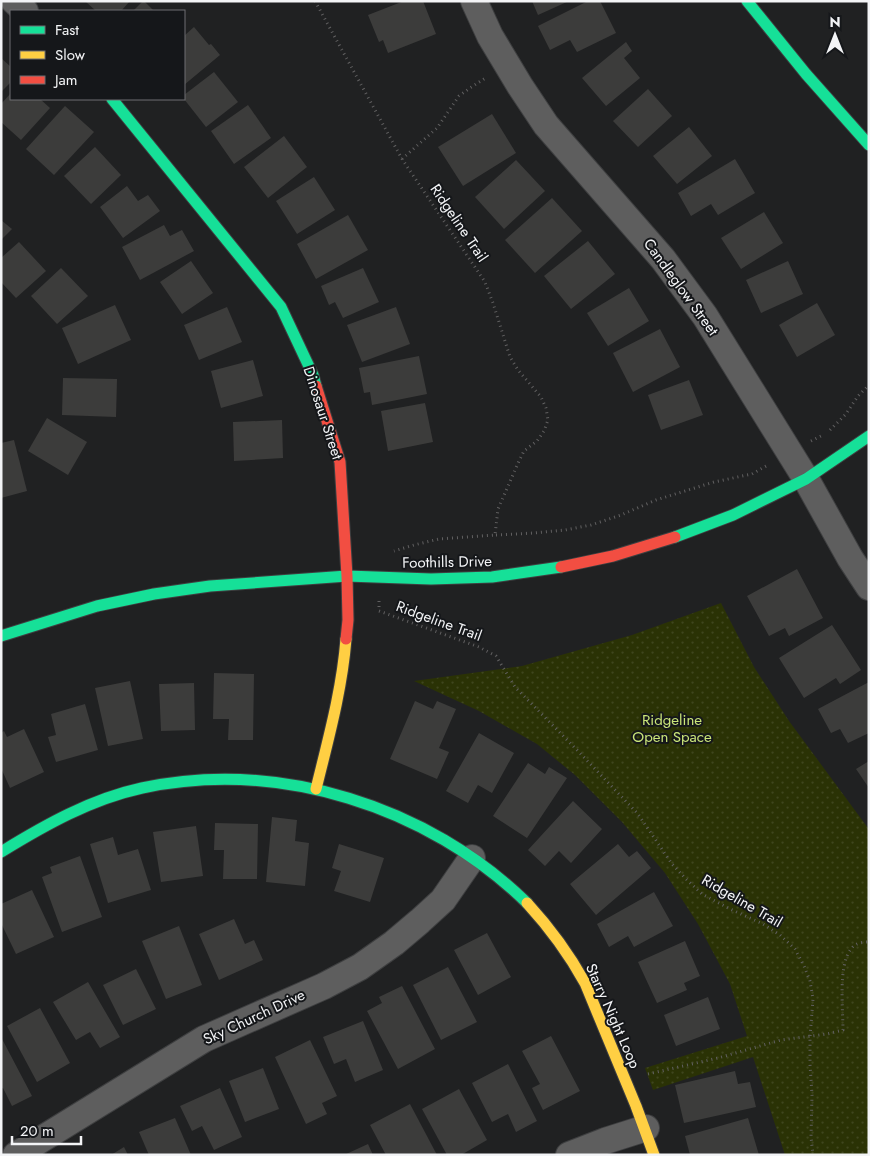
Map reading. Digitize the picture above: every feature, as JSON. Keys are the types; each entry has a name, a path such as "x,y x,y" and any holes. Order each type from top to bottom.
{"street":[{"path":"14,1 23,10"},
{"name":"Candleglow Street","path":"474,1 490,36 546,125 663,259 705,316 790,452 850,558 869,587"},
{"path":"747,1 781,46 869,146"},
{"name":"Dinosaur Street","path":"113,100 281,307 313,374 340,462 348,620 345,657 316,789"},
{"name":"Foothills Drive","path":"1,636 97,606 154,594 210,586 347,576 431,579 492,577 554,569 613,556 672,538 733,515 806,479 869,436"},
{"name":"Starry Night Loop","path":"1,852 66,814 101,800 141,788 180,782 221,780 269,781 316,789 371,805 414,824 446,840 507,885 537,914 562,946 584,983 646,1128 654,1155"},
{"name":"Sky Church Drive","path":"16,1155 204,1039 324,986 360,966 394,943 443,900 472,858"},
{"path":"569,1155 646,1128"}],"path":[{"name":"Ridgeline Trail","path":"314,1 402,159 485,282 510,357 518,370 541,397 546,408 548,420 544,431 537,441 524,451 518,460 498,509 495,535 439,539 398,551 379,553 378,611 479,647 496,656 515,687 638,814 672,864 686,879 702,894 763,924 780,935 795,949 810,981 813,999 810,1037 811,1137 813,1155"},
{"path":"402,159 437,128 459,96 492,74 506,62"},
{"path":"495,535 564,530 591,525 664,497 714,482 752,474 828,432 846,414 858,396 869,385"},
{"path":"626,1082 656,1071 718,1058 781,1040 810,1037 843,1030 842,989 847,956 851,948 856,944 869,942"}],"green space":[{"name":"Ridgeline Open Space","path":"721,603 754,667 789,721 868,828 869,1155 785,1155 753,1057 653,1090 645,1068 747,1036 730,984 698,924 665,873 622,822 575,775 537,744 479,711 414,681 522,666 632,635"}],"building":[{"path":"85,1 130,1 122,10 95,10"},
{"path":"144,1 153,10 134,10"},
{"path":"404,1 423,1 436,34 388,53 383,40 379,42 368,15"},
{"path":"532,1 569,1 538,15"},
{"path":"588,1 600,1 616,33 577,52 570,40 550,50 538,26"},
{"path":"194,27 220,55 185,84 185,35"},
{"path":"626,42 632,51 624,58 640,78 606,106 582,78"},
{"path":"1,58 10,66 10,83 1,92"},
{"path":"214,72 238,102 206,127 185,100 185,94"},
{"path":"648,89 672,116 638,147 613,121"},
{"path":"10,94 10,100 41,100 50,108 21,140 1,122 1,104"},
{"path":"248,105 271,138 234,164 211,131"},
{"path":"65,106 94,132 54,175 26,149"},
{"path":"492,114 516,153 463,186 438,147"},
{"path":"689,127 712,156 677,184 653,156"},
{"path":"284,136 307,167 268,198 244,167"},
{"path":"95,147 121,175 91,204 64,176"},
{"path":"735,159 755,193 718,215 711,204 691,216 678,193"},
{"path":"516,160 545,191 504,229 475,197"},
{"path":"314,177 335,210 297,234 276,201"},
{"path":"127,186 138,201 148,195 160,211 123,238 100,207"},
{"path":"552,198 582,231 535,273 505,240"},
{"path":"764,212 783,243 741,269 721,238"},
{"path":"348,215 368,250 316,279 297,244"},
{"path":"1,220 12,229 1,240"},
{"path":"164,225 170,236 182,230 194,251 140,280 122,247"},
{"path":"588,241 615,274 571,309 544,276"},
{"path":"19,242 46,271 16,298 1,282 1,258"},
{"path":"191,261 213,293 182,314 160,282"},
{"path":"788,261 803,294 761,313 746,280"},
{"path":"61,268 88,296 57,324 31,296"},
{"path":"363,268 379,302 343,318 335,302 329,305 321,286"},
{"path":"629,288 649,321 608,346 587,313"},
{"path":"817,303 835,335 797,357 779,325"},
{"path":"115,305 131,340 78,364 62,328"},
{"path":"227,307 242,342 199,360 184,325"},
{"path":"396,307 410,344 362,362 347,325"},
{"path":"660,329 680,367 633,392 613,353"},
{"path":"419,356 427,394 372,405 370,392 364,393 359,368"},
{"path":"253,360 263,396 221,408 211,371"},
{"path":"63,378 117,379 116,417 62,415"},
{"path":"689,380 703,415 661,430 648,395"},
{"path":"425,403 433,442 388,451 381,411"},
{"path":"47,418 87,442 68,475 28,451"},
{"path":"282,420 283,458 234,461 233,422"},
{"path":"14,440 27,491 1,498 1,443"},
{"path":"797,569 823,618 789,636 785,628 769,636 747,596"},
{"path":"832,625 861,670 840,684 836,678 804,698 779,658"},
{"path":"214,673 254,674 253,740 228,740 229,719 213,719"},
{"path":"130,681 143,739 108,746 95,688"},
{"path":"869,682 869,733 848,743 840,729 831,733 818,709"},
{"path":"194,683 195,730 161,731 159,684"},
{"path":"415,701 433,709 437,701 456,709 439,748 449,752 437,779 390,759"},
{"path":"85,704 98,750 56,762 48,737 56,735 51,714"},
{"path":"24,729 44,772 10,788 1,768 1,733 4,731 7,737"},
{"path":"479,733 514,753 492,793 478,785 468,803 446,791"},
{"path":"869,761 869,788 856,769"},
{"path":"528,763 545,774 549,767 567,778 527,838 493,816"},
{"path":"573,801 602,829 571,863 559,851 545,866 528,850"},
{"path":"272,817 297,820 295,841 309,843 305,886 266,882"},
{"path":"215,823 258,824 257,879 223,879 224,850 214,850"},
{"path":"196,826 203,876 161,882 153,832"},
{"path":"113,837 118,855 138,849 151,890 108,903 90,844"},
{"path":"339,844 384,858 370,902 334,891 341,871 332,868"},
{"path":"618,844 629,857 637,851 651,868 596,915 570,884"},
{"path":"80,856 102,917 62,932 42,877 52,873 50,867"},
{"path":"32,890 54,937 16,954 1,923 1,904"},
{"path":"654,892 673,926 634,947 628,936 609,947 597,924"},
{"path":"234,919 245,944 254,940 263,960 219,980 199,934"},
{"path":"179,926 202,985 166,999 142,941"},
{"path":"487,933 511,977 478,995 454,950"},
{"path":"685,941 700,976 684,983 687,990 657,1003 638,962"},
{"path":"448,967 477,1022 441,1040 413,985"},
{"path":"136,969 156,1009 123,1025 103,985"},
{"path":"88,982 120,1037 100,1048 90,1032 76,1040 53,1002"},
{"path":"402,986 435,1049 398,1069 367,1011 382,1003 379,997"},
{"path":"708,997 720,1029 676,1046 664,1015"},
{"path":"40,1008 70,1063 37,1082 7,1026"},
{"path":"363,1021 383,1070 355,1082 346,1059 334,1064 323,1037"},
{"path":"551,1036 580,1091 543,1110 532,1088 540,1084 522,1051"},
{"path":"1,1037 32,1096 12,1106 3,1088 1,1089"},
{"path":"310,1040 337,1096 322,1103 327,1114 306,1124 275,1057"},
{"path":"508,1064 537,1121 516,1132 508,1114 492,1122 472,1083"},
{"path":"263,1068 279,1109 245,1122 229,1081"},
{"path":"735,1071 738,1084 750,1082 756,1107 684,1123 675,1085"},
{"path":"220,1088 242,1137 214,1150 202,1126 192,1131 180,1106"},
{"path":"459,1089 487,1140 461,1155 447,1155 422,1109"},
{"path":"410,1104 437,1155 386,1155 370,1125"},
{"path":"175,1118 191,1155 149,1155 139,1132"},
{"path":"748,1118 759,1155 690,1155 685,1136"},
{"path":"368,1144 373,1155 344,1155"},
{"path":"124,1147 128,1155 111,1155"}],"traffic: fast":[{"path":"747,1 806,74 869,145"},
{"path":"113,100 281,307 313,375 316,386"},
{"path":"675,537 733,515 806,479 869,436"},
{"path":"1,636 97,606 154,594 210,586 347,576 431,579 492,577 561,567"},
{"path":"1,852 69,814 123,793 142,788 194,781 246,780 298,786 349,798 398,816 444,840 488,869 527,903"}],"traffic: slow":[{"path":"316,789 338,696 346,639"},
{"path":"527,903 558,941 585,983 636,1106 654,1155"}],"traffic: jam":[{"path":"316,386 340,462 347,576 348,620 346,639"},
{"path":"561,567 613,556 675,537"}]}
